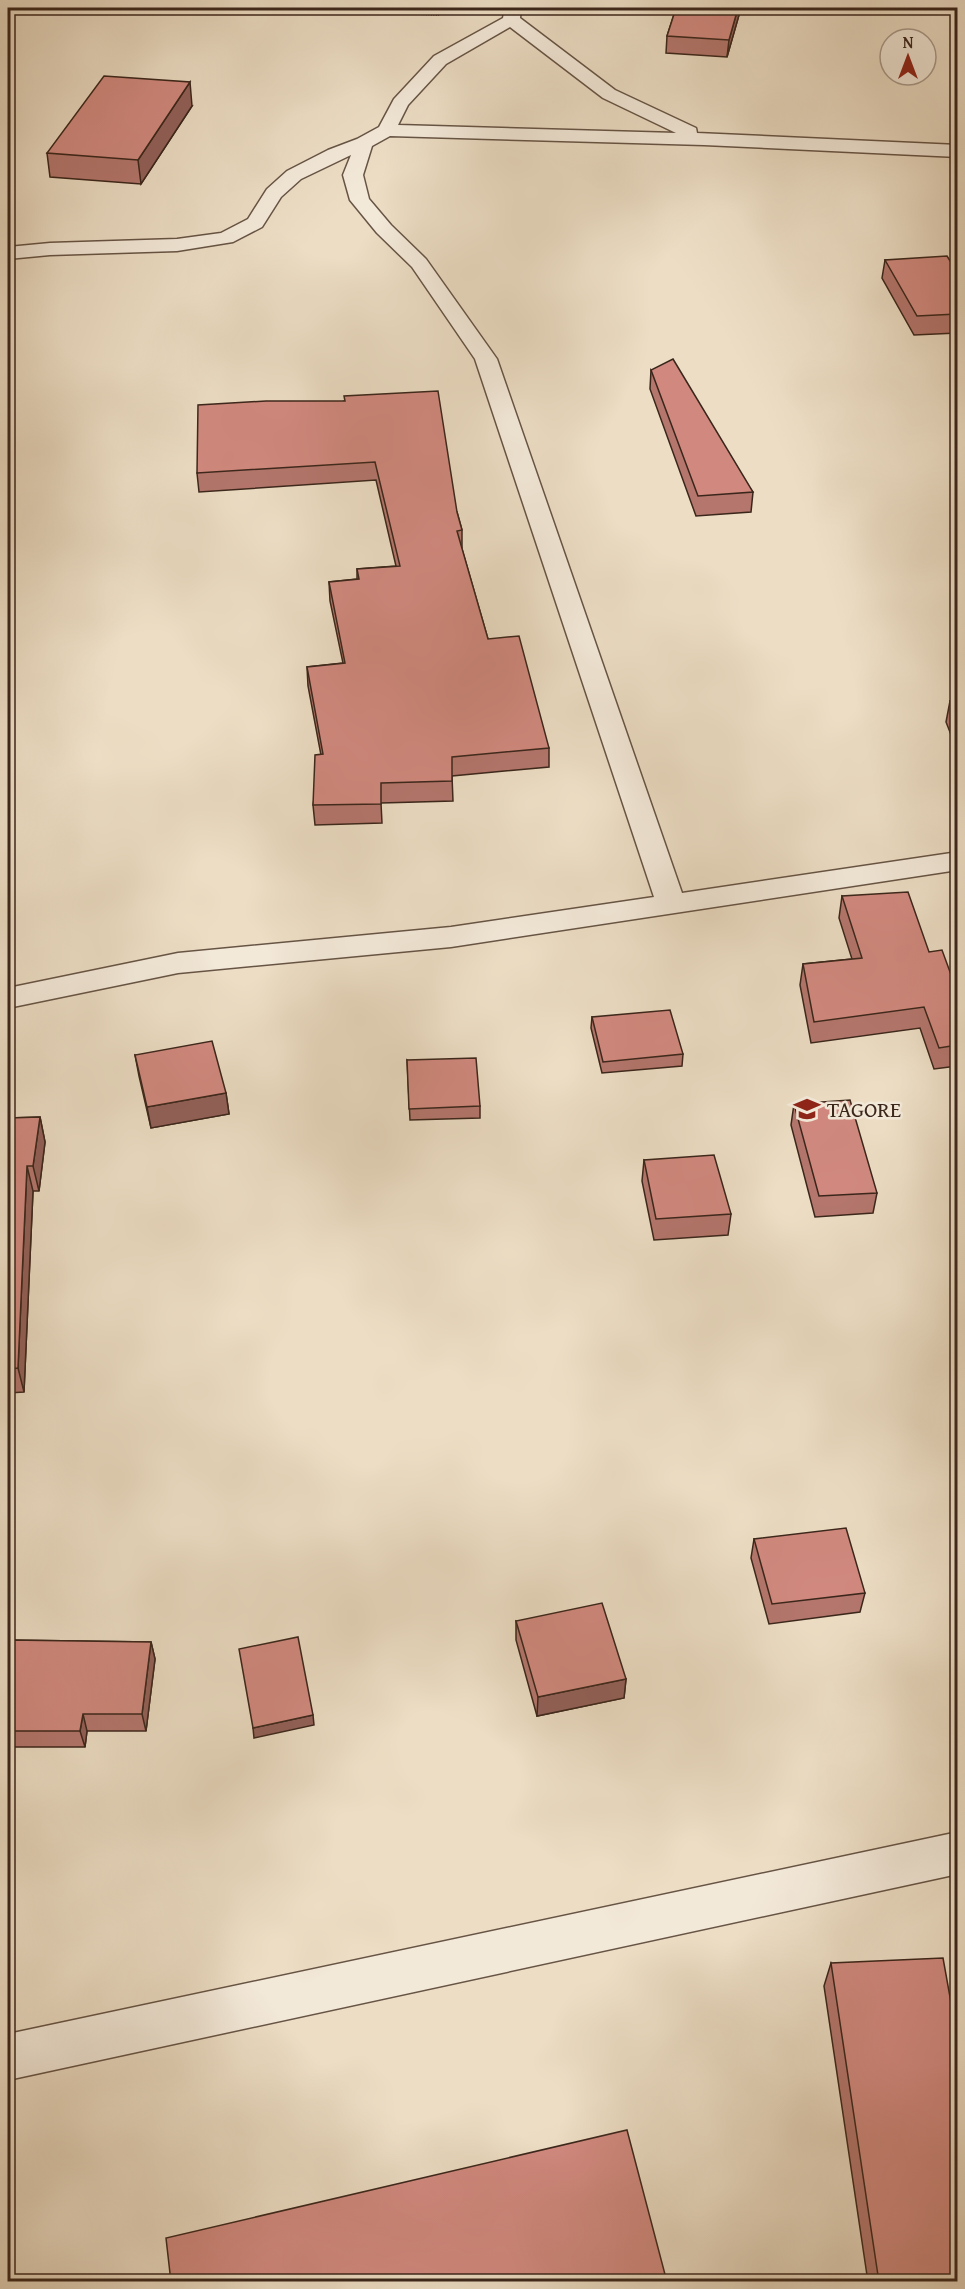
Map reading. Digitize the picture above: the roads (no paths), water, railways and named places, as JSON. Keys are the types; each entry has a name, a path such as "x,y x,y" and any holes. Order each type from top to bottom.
{"street":[{"path":"8,253 50,249 177,245 226,238 255,223 274,193 294,175 335,154 364,143 386,130 400,103 440,60 512,14 609,94 704,139"},
{"path":"386,130 704,139 957,151"},
{"path":"364,143 353,175 360,200 384,229 419,263 486,359 671,905"},
{"path":"8,998 178,963 451,937 957,861"},
{"path":"8,2057 957,1853"}],"place":[{"name":"TAGORE","path":"807,1109"}]}
